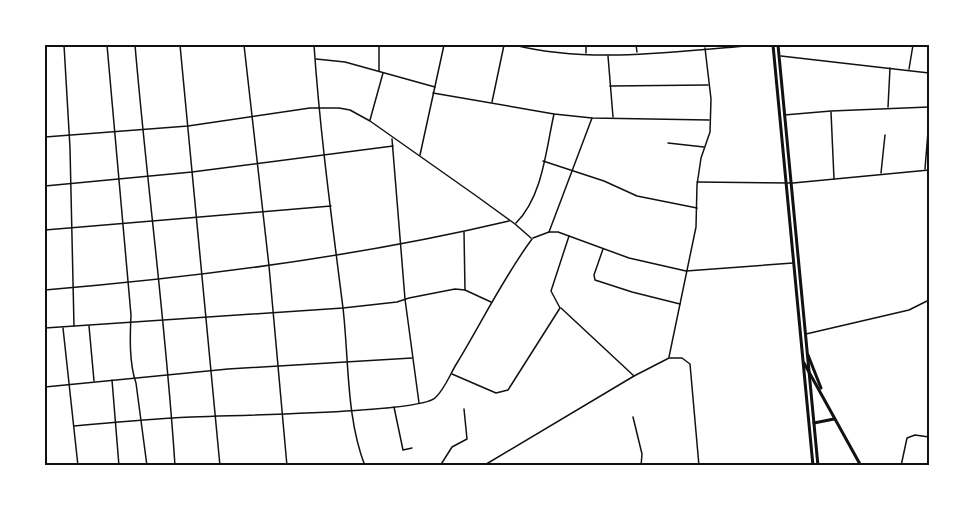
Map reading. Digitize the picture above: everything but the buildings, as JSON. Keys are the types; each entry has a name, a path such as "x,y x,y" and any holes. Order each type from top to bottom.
{"main road":[{"path":"773,45 813,466"},
{"path":"778,45 787,115 818,466"},
{"path":"807,352 825,401"},
{"path":"804,363 861,466"},
{"path":"814,423 834,419"}],"street":[{"path":"64,45 74,326"},
{"path":"107,45 121,179 135,378 147,466"},
{"path":"135,45 175,466"},
{"path":"180,45 220,466"},
{"path":"244,45 269,266 287,466"},
{"path":"314,45 352,410 365,465 322,466"},
{"path":"379,45 380,71"},
{"path":"420,156 444,45"},
{"path":"492,103 504,45"},
{"path":"514,45 547,52 586,55 762,45"},
{"path":"586,45 586,55"},
{"path":"636,45 637,53"},
{"path":"909,70 913,45"},
{"path":"669,358 695,233 700,158 710,132 705,48"},
{"path":"608,55 614,118"},
{"path":"780,56 929,72"},
{"path":"315,59 332,59 435,87"},
{"path":"888,108 891,68"},
{"path":"370,121 384,72"},
{"path":"610,86 709,85"},
{"path":"433,93 554,114 592,118 711,120"},
{"path":"45,137 188,126 319,107 350,110 370,121 511,220 532,239"},
{"path":"781,115 929,107"},
{"path":"831,111 834,180"},
{"path":"516,224 530,203 554,114"},
{"path":"549,232 592,118"},
{"path":"925,170 929,119"},
{"path":"881,174 885,135"},
{"path":"392,138 405,299 419,403"},
{"path":"669,143 705,147"},
{"path":"45,186 192,172 393,146"},
{"path":"543,161 637,196 697,208"},
{"path":"697,182 793,183 929,170"},
{"path":"45,231 331,206"},
{"path":"45,290 269,266 464,232 511,220"},
{"path":"464,232 465,290"},
{"path":"74,426 172,418 394,407 419,403 436,397 510,269 532,239 549,232 569,236 629,258 686,271 795,263"},
{"path":"569,236 551,291 560,308 634,376"},
{"path":"603,248 594,275 595,280 680,304"},
{"path":"45,328 342,308 397,302 450,290 465,290 491,302"},
{"path":"806,334 909,310 929,300"},
{"path":"451,374 496,393 508,390 560,308"},
{"path":"89,325 94,382"},
{"path":"63,327 78,466"},
{"path":"45,387 211,371 412,358"},
{"path":"483,466 634,376 669,358 686,360 690,364 699,466"},
{"path":"112,380 120,466"},
{"path":"394,407 403,450 412,448"},
{"path":"440,466 452,447 467,440 464,410"},
{"path":"633,417 642,454 641,466"},
{"path":"902,466 907,438 915,435 929,437"}]}
